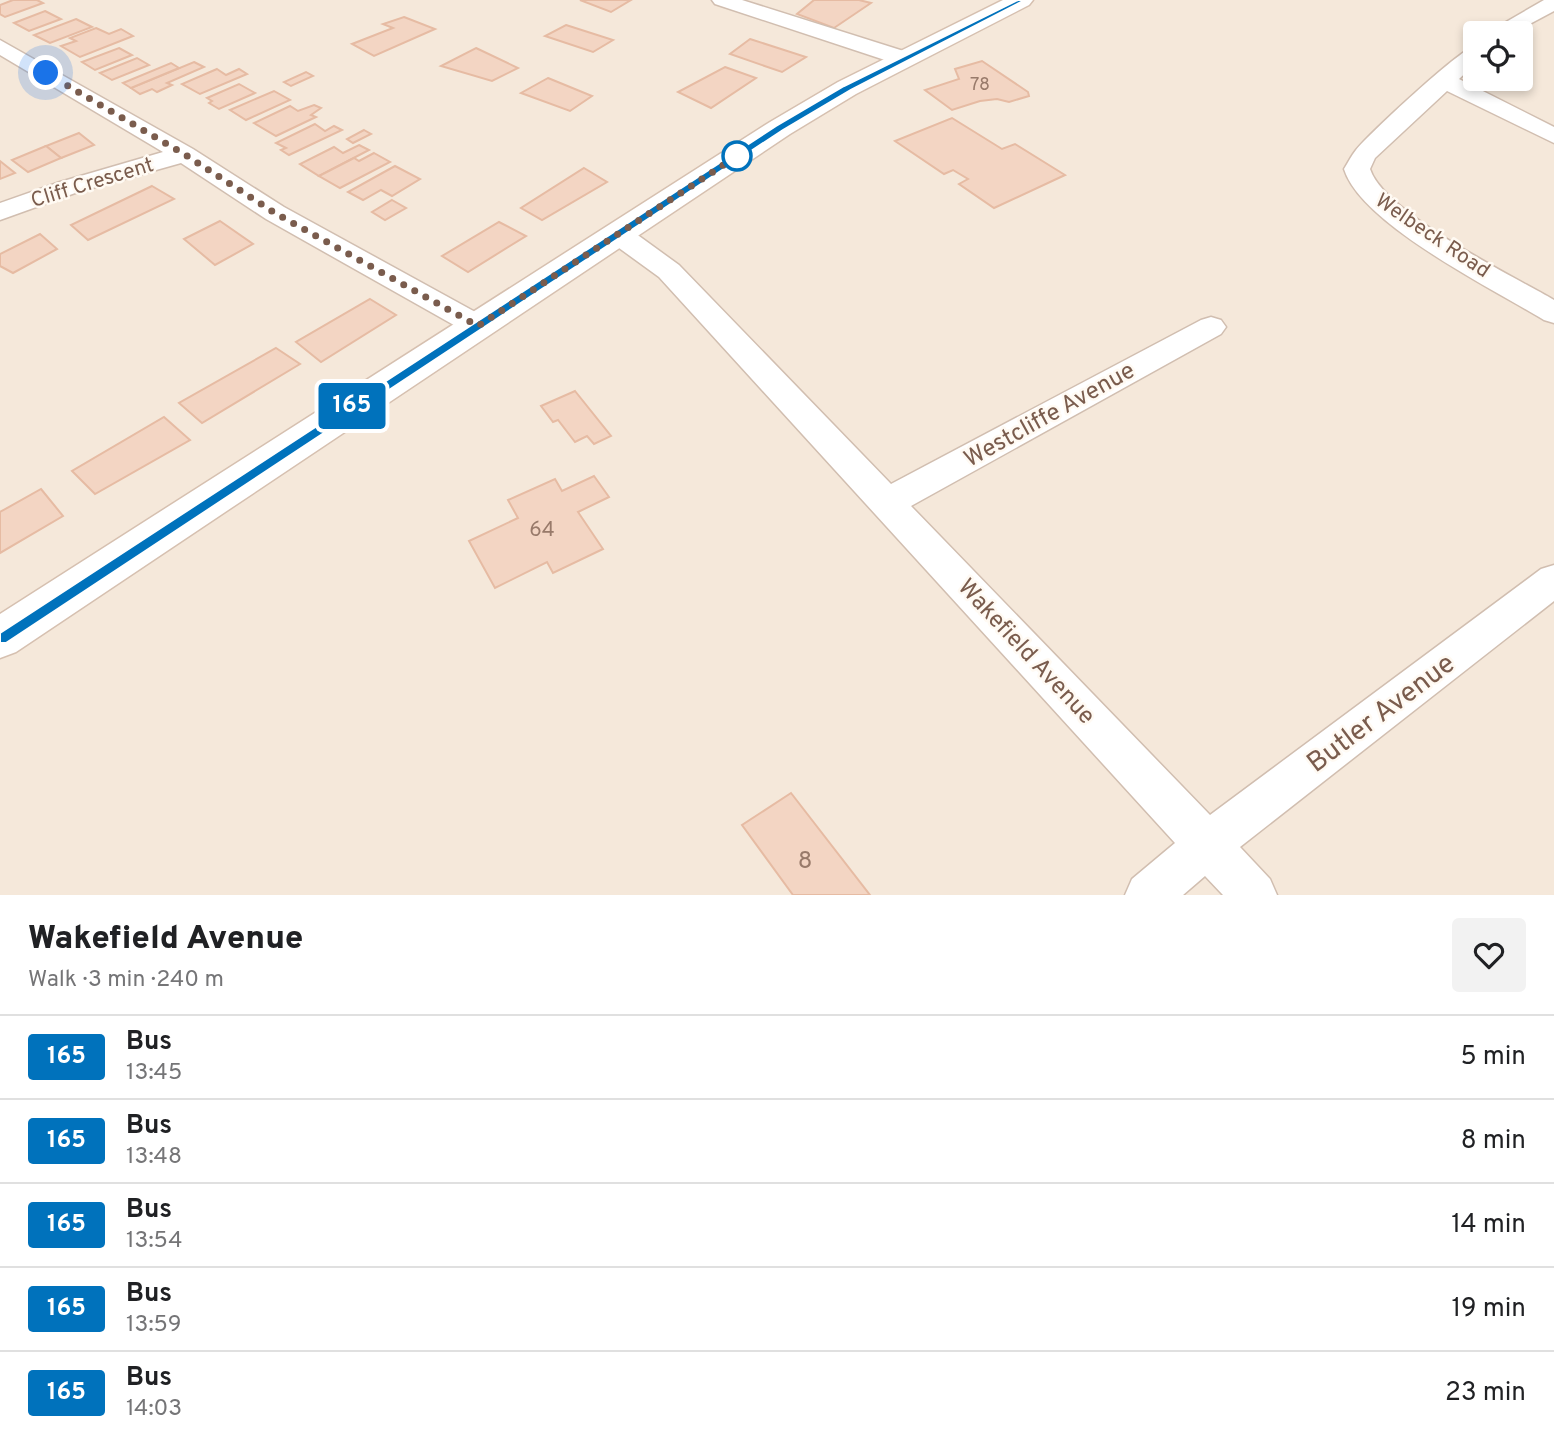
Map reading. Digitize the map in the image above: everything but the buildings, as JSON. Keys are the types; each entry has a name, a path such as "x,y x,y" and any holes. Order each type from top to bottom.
{"street":[{"path":"722,0 905,59"},
{"path":"0,638 306,435 780,128 905,59 1021,0"},
{"path":"1518,21 1549,3"},
{"path":"0,46 184,154 275,213 478,326"},
{"name":"Welbeck Road","path":"1463,62 1365,154 1357,169 1362,185 1383,205 1417,229 1554,313"},
{"path":"1443,80 1554,135"},
{"name":"Cliff Crescent","path":"0,212 69,187 184,154"},
{"name":"Wakefield Avenue","path":"618,234 669,271 1254,895"},
{"name":"Westcliffe Avenue","path":"888,502 1211,327"},
{"name":"Butler Avenue","path":"1148,895 1207,845 1554,580"}],"shaded area":[{"path":"0,0 1554,0 1554,895 0,895"}],"bus line":[{"name":"165","path":"0,638 306,435 780,128 847,88 1021,0"}],"route":[{"path":"46,73 184,154 275,213 478,326 737,156"}]}
